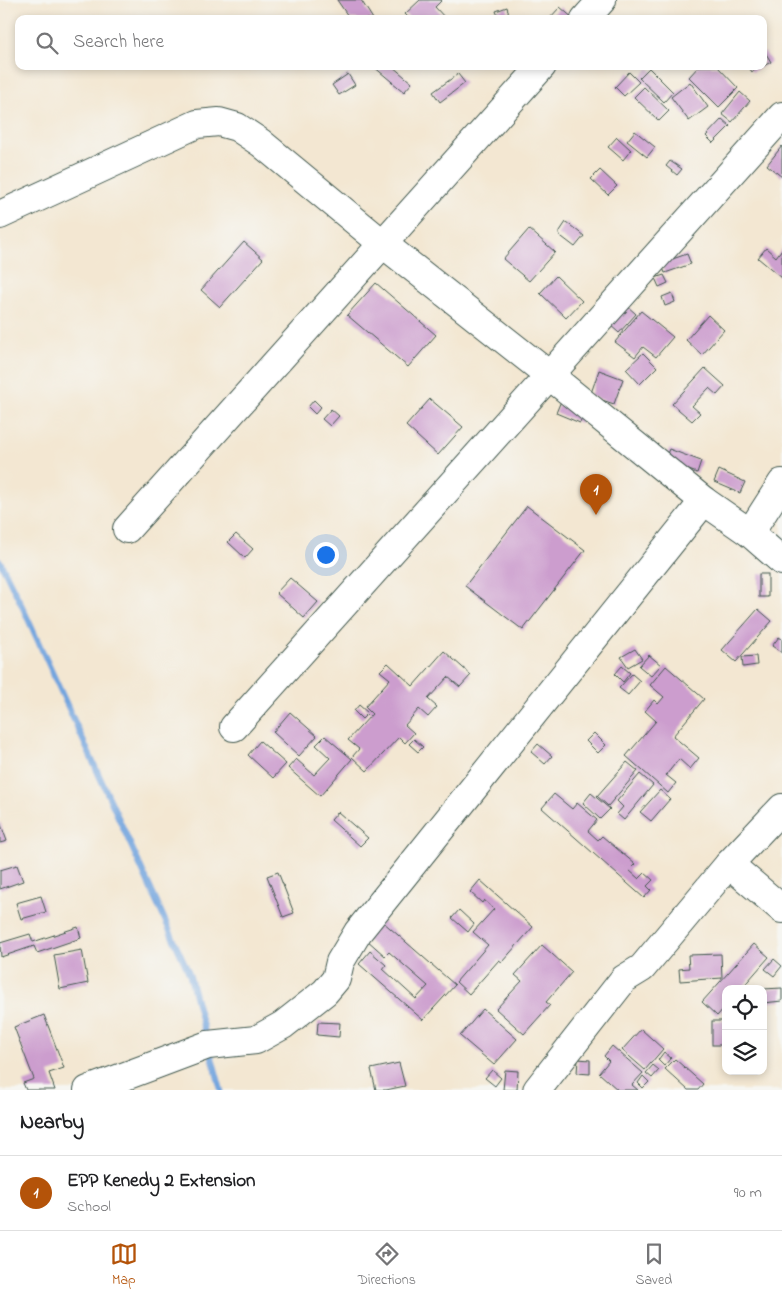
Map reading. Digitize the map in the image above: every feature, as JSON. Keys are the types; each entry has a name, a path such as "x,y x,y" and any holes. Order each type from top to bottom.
{"street":[{"path":"589,15 602,0"},
{"path":"127,529 538,70"},
{"path":"234,727 782,116"},
{"path":"0,215 197,124 220,122 237,127 261,143 382,243 704,501 750,533 782,561"},
{"path":"750,533 782,483"},
{"path":"88,1090 208,1045 256,1040 283,1025 326,992 336,979 340,962 358,932 704,501"},
{"path":"537,1090 624,979 642,968 729,864 782,808"},
{"path":"729,864 782,909"}],"building":[{"path":"337,0 361,0 370,15 347,15"},
{"path":"420,0 442,0 435,7 442,15 405,14"},
{"path":"507,7 509,15 498,15 496,11"},
{"path":"560,7 569,15 553,15"},
{"path":"767,55 771,62 767,64"},
{"path":"378,70 397,70 412,83 404,92"},
{"path":"647,70 651,70 673,92 664,102 639,78"},
{"path":"695,70 721,70 738,88 719,107 689,77"},
{"path":"629,72 639,82 624,96 615,87"},
{"path":"348,74 355,85 339,95 332,85"},
{"path":"458,74 465,83 440,102 433,92"},
{"path":"690,82 708,107 689,121 671,97"},
{"path":"644,87 669,111 659,121 634,97"},
{"path":"740,92 750,101 732,122 722,114"},
{"path":"722,119 730,126 713,143 706,136"},
{"path":"635,131 655,147 647,157 627,141"},
{"path":"617,137 631,150 623,160 608,147"},
{"path":"782,146 782,177 767,165"},
{"path":"670,161 682,169 677,175 666,166"},
{"path":"600,170 617,186 608,195 591,179"},
{"path":"566,222 584,236 575,247 558,234"},
{"path":"529,229 555,252 529,281 503,259"},
{"path":"244,242 263,259 220,307 201,290"},
{"path":"766,248 776,257 782,249 782,278 758,258"},
{"path":"687,254 691,264 665,273 661,263"},
{"path":"664,275 668,283 659,287 655,278"},
{"path":"556,276 582,301 566,318 540,293"},
{"path":"376,283 436,335 408,367 347,315"},
{"path":"672,293 675,302 665,306 662,297"},
{"path":"626,305 636,314 619,333 609,324"},
{"path":"641,311 673,337 656,357 643,347 635,357 615,342"},
{"path":"708,315 724,330 702,355 686,340"},
{"path":"643,353 657,367 640,384 626,369"},
{"path":"705,368 725,386 717,395 709,388 692,406 700,413 692,421 672,404"},
{"path":"599,370 623,379 614,404 590,396"},
{"path":"430,399 463,427 438,455 406,426"},
{"path":"314,400 321,407 315,414 308,407"},
{"path":"561,401 585,411 580,423 556,413"},
{"path":"331,409 339,416 330,426 322,419"},
{"path":"669,449 701,461 697,473 664,461"},
{"path":"719,470 745,482 740,493 714,482"},
{"path":"527,506 585,550 523,630 465,586"},
{"path":"236,534 253,549 245,558 228,542"},
{"path":"759,574 768,574 768,597 759,597"},
{"path":"290,578 318,602 304,618 276,593"},
{"path":"758,609 772,621 736,662 722,650"},
{"path":"779,637 782,639 782,653 772,646"},
{"path":"635,649 642,659 628,667 621,657"},
{"path":"444,651 471,675 460,687 448,677 428,699 437,707 428,717 419,709 405,725 414,733 405,743 399,737 367,771 352,757 359,749 348,740 372,714 365,707 390,679 380,671 388,663 413,686"},
{"path":"649,655 661,665 651,676 639,666"},
{"path":"756,656 757,665 743,667 742,657"},
{"path":"622,666 630,673 623,682 615,674"},
{"path":"666,666 704,699 673,736 699,758 690,769 679,759 666,775 676,783 668,793 626,756 656,721 645,711 654,700 658,704 664,697 650,685"},
{"path":"632,674 640,681 628,695 619,688"},
{"path":"359,705 368,713 362,719 354,711"},
{"path":"290,712 317,736 299,756 273,732"},
{"path":"594,733 606,745 598,753 586,741"},
{"path":"325,736 352,759 320,796 288,768 296,759 314,775 330,758 316,745"},
{"path":"414,739 423,747 418,752 409,744"},
{"path":"260,741 286,764 273,778 248,755"},
{"path":"538,744 552,756 545,764 531,752"},
{"path":"627,762 638,771 608,806 597,796"},
{"path":"640,774 653,785 624,820 617,814 623,807 617,801"},
{"path":"660,790 670,799 651,821 640,812"},
{"path":"591,793 610,809 600,819 583,803"},
{"path":"554,794 572,809 577,803 597,820 588,831 598,840 602,836 635,864 629,870 639,879 645,873 653,880 647,886 651,890 644,898 542,808"},
{"path":"338,812 368,838 360,846 331,820"},
{"path":"0,822 7,841 0,843"},
{"path":"17,865 23,881 0,889 0,870"},
{"path":"278,872 294,913 283,917 267,876"},
{"path":"480,880 533,927 502,962 499,960 469,994 456,982 488,945 473,932 494,909 484,900 482,903 470,892"},
{"path":"41,896 46,912 21,919 16,903"},
{"path":"459,910 474,924 468,932 452,918"},
{"path":"382,921 455,985 423,1020 359,964 370,951 386,965 383,969 416,999 428,986 389,952 385,956 366,939"},
{"path":"78,927 81,938 37,953 34,946 1,957 0,943 30,934 33,942"},
{"path":"754,944 769,957 744,985 722,985 722,1010 717,1016 702,1002"},
{"path":"542,945 572,972 546,1002 550,1005 524,1034 496,1009 522,981 515,975"},
{"path":"82,950 88,983 60,989 54,955"},
{"path":"721,954 722,978 680,981 679,969 689,968 688,955"},
{"path":"774,959 782,966 774,976 765,969"},
{"path":"782,988 782,1001 767,1003 767,989"},
{"path":"483,1009 517,1039 494,1065 460,1036"},
{"path":"44,1015 64,1068 49,1073 55,1090 26,1090 23,1083 34,1079 14,1027"},
{"path":"712,1021 722,1021 722,1045 712,1045"},
{"path":"318,1022 340,1023 339,1037 317,1035"},
{"path":"641,1029 663,1049 645,1070 622,1050"},
{"path":"612,1046 643,1073 632,1085 638,1090 618,1090 599,1073 609,1061 604,1056"},
{"path":"664,1052 671,1058 664,1066 658,1060"},
{"path":"578,1059 590,1060 590,1074 577,1073"},
{"path":"675,1059 703,1084 698,1090 688,1090 665,1069"},
{"path":"399,1063 405,1086 376,1090 371,1069"},
{"path":"653,1065 659,1070 652,1078 646,1073"},
{"path":"492,1070 501,1078 495,1086 485,1078"},
{"path":"505,1070 518,1071 517,1090 503,1090"},
{"path":"643,1076 649,1082 643,1088 638,1083"}],"waterway":[{"path":"0,561 189,973 206,1038"},
{"path":"210,1050 221,1090"}],"place":[{"name":"EPP Kenedy 2 Extension","path":"596,515"}]}
